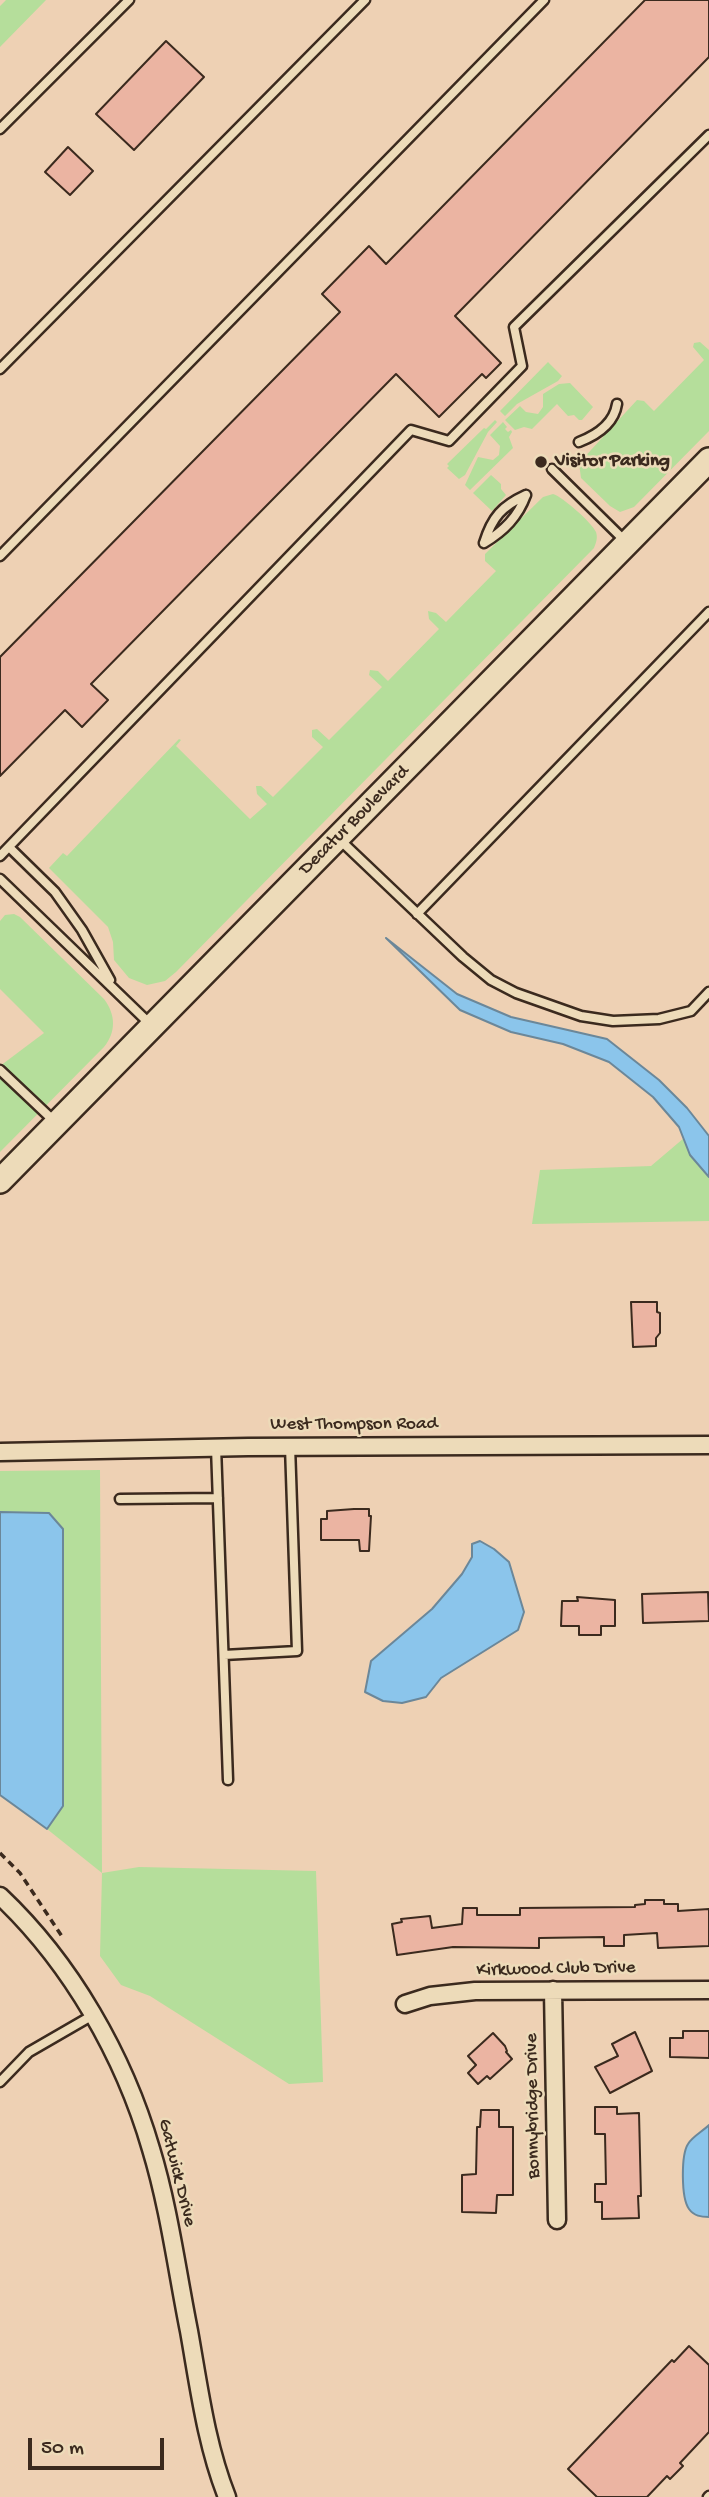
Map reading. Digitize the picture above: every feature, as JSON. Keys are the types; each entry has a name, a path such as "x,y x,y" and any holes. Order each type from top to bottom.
{"street":[{"name":"Decatur Boulevard","path":"0,1181 709,460"},
{"name":"West Thompson Road","path":"0,1452 290,1446 709,1445"},
{"name":"Gatwick Drive","path":"0,1896 59,1964 93,2015 127,2081 156,2164 207,2430 227,2497"},
{"name":"Kirkwood Club Drive","path":"405,2004 446,1994 553,1990 709,1990"},
{"name":"Bonnybridge Drive","path":"553,1990 557,2220"}],"lane":[{"path":"0,129 129,0"},
{"path":"0,369 365,0"},
{"path":"0,556 544,0"},
{"path":"0,856 411,430 449,441 522,366 514,327 709,135"},
{"path":"579,442 596,435 615,415 617,404"},
{"path":"552,469 628,543"},
{"path":"526,495 520,512 501,532 484,543 491,522 510,503 526,495"},
{"path":"417,914 709,612"},
{"path":"338,838 491,980 516,993 581,1016 613,1021 659,1019 691,1011 709,992"},
{"path":"9,848 55,892 82,930 114,989"},
{"path":"0,879 152,1026"},
{"path":"0,1070 57,1124"},
{"path":"223,1654 297,1651 290,1446"},
{"path":"216,1447 228,1780"},
{"path":"120,1499 218,1499"},
{"path":"0,2082 29,2052 93,2015"}],"path":[{"path":"0,1853 20,1873 64,1939"}],"green space":[{"path":"6,0 46,0 0,47 0,6"},
{"path":"700,342 709,350 709,431 634,507 620,512 581,478 579,463 637,400 644,401 654,411 704,360 693,347 694,343"},
{"path":"548,362 562,376 558,381 517,404 505,416 500,411"},
{"path":"570,383 593,407 582,420 574,415 568,416 557,404 532,429 524,427 515,430 505,420 520,406 526,412 538,414 543,407 543,394 559,384"},
{"path":"495,420 497,422 488,432 465,475 459,479 447,468 447,464"},
{"path":"503,422 507,427 505,429 512,432 509,437 513,448 470,490 465,485 478,457 493,460 499,455 500,446 490,435"},
{"path":"491,475 501,484 506,495 492,511 473,493"},
{"path":"553,494 583,516 593,528 597,536 594,548 176,972 165,981 147,985 129,978 114,960 113,942 108,927 49,868 63,853 67,856 179,739 181,740 176,746 250,819 267,804 257,794 256,786 261,786 273,797 323,747 312,737 312,730 317,729 329,740 382,687 369,675 370,670 378,671 388,681 439,629 429,619 428,611 436,613 446,622 496,571 485,561 485,554 543,497"},
{"path":"14,914 104,999 111,1011 113,1023 111,1035 104,1047 0,1152 0,1066 44,1033 0,989 0,921 5,915"},
{"path":"684,1138 709,1177 709,1221 532,1224 540,1170 651,1166"},
{"path":"100,1470 102,1873 47,1829 63,1806 49,1513 0,1512 0,1471"},
{"path":"139,1867 316,1871 323,2082 289,2084 150,1996 121,1985 100,1956 102,1873"}],"water":[{"path":"386,938 457,994 511,1017 607,1039 659,1080 687,1108 709,1136 709,1177 690,1155 679,1127 653,1097 609,1062 563,1044 511,1032 460,1010"},
{"path":"0,1512 49,1513 63,1529 63,1806 47,1829 0,1795"},
{"path":"480,1541 509,1562 524,1612 518,1630 441,1678 426,1697 402,1703 383,1701 365,1692 371,1661 432,1609 462,1574 472,1557 472,1544"},
{"path":"709,2125 709,2217 698,2216 689,2209 684,2196 683,2176 688,2144"}],"building":[{"path":"645,0 709,0 709,57 455,316 501,363 486,378 482,374 439,417 396,374 91,684 108,700 82,727 65,710 0,776 0,657 340,312 322,294 369,246 386,264"},
{"path":"166,41 204,77 134,150 96,114"},
{"path":"68,147 93,171 70,195 45,172"},
{"path":"631,1302 657,1302 660,1333 656,1338 656,1346 633,1347"},
{"path":"369,1509 369,1551 360,1551 359,1540 321,1540 321,1519 327,1519 327,1511"},
{"path":"708,1592 709,1621 643,1623 642,1594"},
{"path":"577,1597 615,1600 615,1626 601,1626 601,1635 579,1635 579,1626 561,1626 562,1601 578,1601"},
{"path":"645,1900 664,1900 664,1904 678,1904 678,1911 709,1909 709,1946 658,1948 657,1933 624,1935 624,1946 604,1946 604,1937 539,1938 539,1948 453,1947 397,1955 392,1924 402,1922 401,1919 430,1916 432,1928 462,1924 463,1908 477,1908 477,1915 520,1915 520,1908 635,1907 645,1904"},
{"path":"683,2031 709,2031 709,2058 670,2057 670,2038 683,2038"},
{"path":"635,2032 652,2071 610,2093 595,2067 618,2056 612,2044"},
{"path":"493,2033 512,2059 490,2079 487,2076 478,2084 468,2073 476,2065 468,2056"},
{"path":"595,2107 617,2107 617,2114 639,2113 639,2218 602,2219 602,2202 595,2202 595,2184 606,2184 605,2134 595,2134"},
{"path":"481,2110 499,2110 499,2127 513,2127 513,2195 497,2195 496,2213 462,2212 462,2175 476,2174 477,2127 480,2127"},
{"path":"689,2346 709,2365 709,2432 680,2463 683,2466 670,2479 667,2476 647,2497 597,2497 568,2469 672,2360 674,2362"}],"place":[{"name":"Visitor Parking","path":"541,462"}]}
